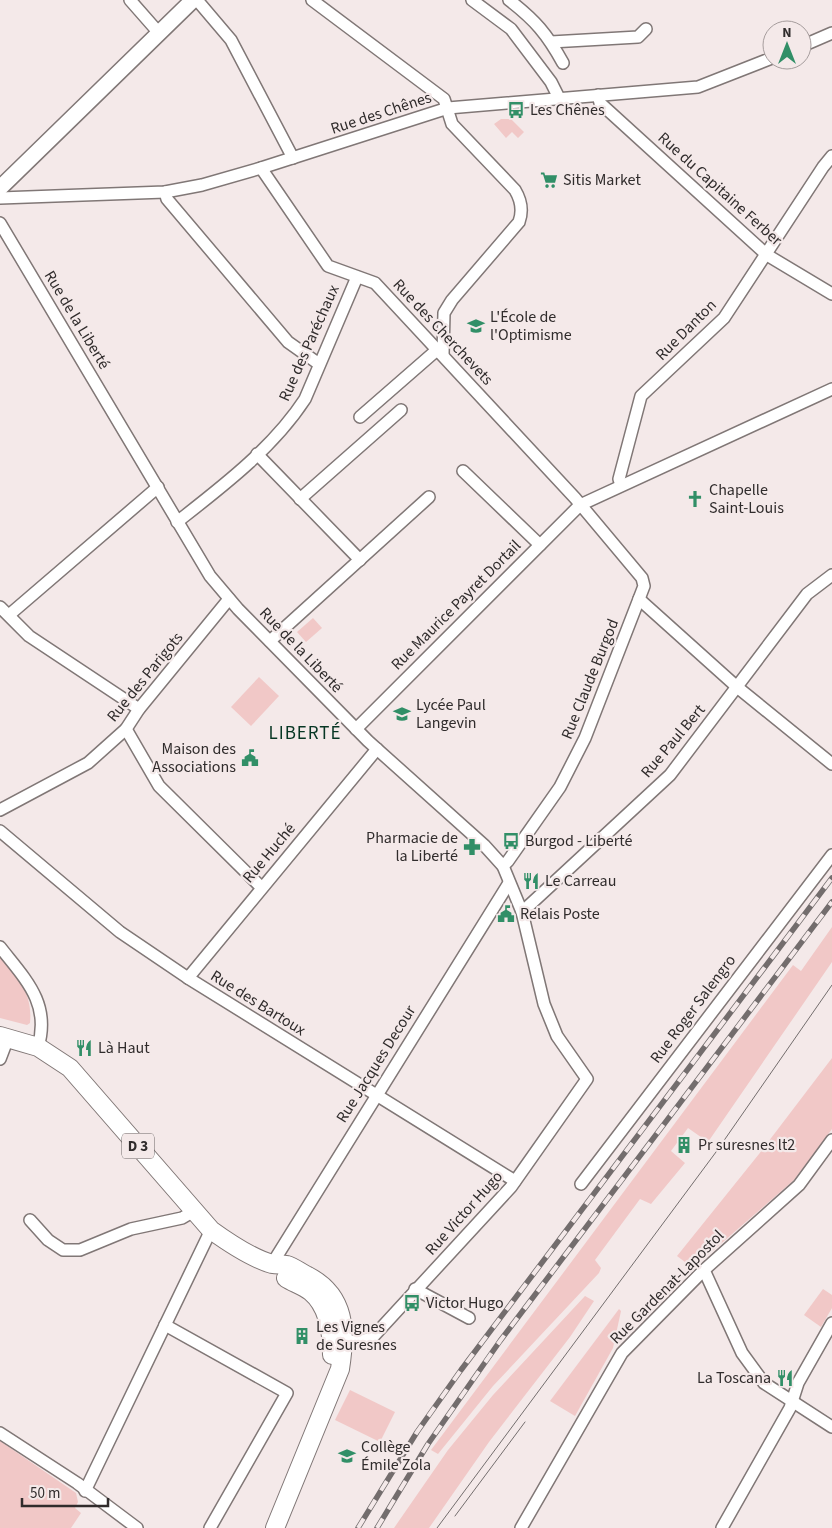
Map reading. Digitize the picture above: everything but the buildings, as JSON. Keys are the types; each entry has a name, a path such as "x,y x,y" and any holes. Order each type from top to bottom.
{"main road":[{"path":"0,188 193,0"},
{"name":"D 3","path":"4,1037 38,1047 70,1068 212,1230 231,1244 272,1264 283,1276 312,1292 324,1310 332,1337 332,1357 326,1378 268,1528"},
{"name":"D 3","path":"272,1264 288,1265 315,1280 328,1290 342,1319 344,1342 340,1369 275,1528"}],"street":[{"path":"130,0 159,33"},
{"path":"197,0 231,40 293,158"},
{"path":"312,0 444,99 452,124 515,190 521,207 519,222 452,300 444,313 440,352 360,416"},
{"path":"472,0 511,29 551,82 559,98"},
{"path":"494,16 504,0"},
{"path":"509,0 532,17 551,42 562,63"},
{"path":"551,42 638,37 646,29"},
{"path":"812,42 832,33"},
{"name":"Rue des Chênes","path":"0,198 165,192 202,185 261,168 448,108 698,87 762,62"},
{"name":"Rue du Capitaine Ferber","path":"598,95 600,104 767,255 832,294"},
{"name":"Rue Danton","path":"621,485 619,479 641,396 724,318 832,156"},
{"name":"Rue des Cherchevets","path":"261,168 328,266 375,283 580,505"},
{"path":"165,192 167,199 288,342 319,364"},
{"name":"Rue de la Liberté","path":"0,224 158,487 177,522 210,576 228,599 356,729 487,848 503,866 522,912 548,1012 557,1036 587,1079"},
{"name":"Rue des Paréchaux","path":"177,522 232,478 293,417 305,399 357,276"},
{"name":"Rue Maurice Payret Dortail","path":"356,729 580,505 832,389"},
{"path":"300,499 402,410"},
{"path":"257,454 360,560"},
{"path":"463,471 540,545"},
{"path":"9,615 158,487"},
{"path":"270,641 429,497"},
{"name":"Rue Claude Burgod","path":"503,866 560,787 601,701 644,586 642,578 580,505"},
{"name":"Rue Paul Bert","path":"522,912 670,775 807,594 832,575"},
{"name":"Rue des Parigots","path":"0,810 88,763 126,730 139,709 228,599"},
{"path":"639,599 737,687 832,764"},
{"path":"0,607 29,636 139,709"},
{"path":"126,730 159,786 261,887"},
{"name":"Rue Huché","path":"188,978 261,887 377,749"},
{"name":"Rue des Bartoux","path":"0,831 120,932 188,978 515,1181"},
{"name":"Rue Roger Salengro","path":"581,1184 832,855"},
{"name":"Rue Jacques Decour","path":"272,1264 509,883"},
{"path":"0,947 35,993 39,1003 42,1034 38,1047"},
{"path":"0,1059 4,1037"},
{"name":"Rue Victor Hugo","path":"344,1342 371,1339 415,1288 515,1181 587,1079"},
{"name":"Rue Gardenat-Lapostol","path":"521,1528 622,1353 704,1270 799,1184 832,1140"},
{"path":"30,1220 48,1240 63,1250 80,1250 131,1230 182,1218 194,1211"},
{"path":"85,1491 212,1230"},
{"path":"704,1270 742,1353 764,1383 832,1428"},
{"path":"415,1288 469,1318"},
{"path":"722,1528 792,1402 798,1383 832,1323"},
{"path":"165,1325 286,1394 210,1528"},
{"path":"0,1433 77,1483 85,1491 137,1528"}],"shaded area":[{"path":"501,119 511,119 524,132 518,138 512,132 506,138 494,124"},
{"path":"313,618 322,628 306,642 297,632"},
{"path":"259,677 279,696 251,726 231,707"},
{"path":"832,927 832,962 708,1142 688,1128 671,1151 685,1163 651,1204 640,1199 595,1260 601,1268 599,1273 493,1386 438,1454 431,1450 793,965 801,971"},
{"path":"0,954 18,978 26,994 30,1012 30,1023 27,1025 0,1018"},
{"path":"832,1058 832,1129 794,1180 693,1268 677,1256 759,1154"},
{"path":"823,1289 832,1295 832,1308 821,1327 804,1315"},
{"path":"585,1296 594,1301 570,1337 489,1442 429,1528 394,1528 448,1450 493,1395"},
{"path":"619,1309 621,1311 613,1348 575,1416 550,1401"},
{"path":"350,1390 395,1412 380,1442 335,1420"},
{"path":"0,1441 76,1493 78,1502 75,1508 81,1513 71,1528 0,1528"}],"tram line":[{"path":"437,1528 716,1152 832,985"},
{"path":"455,1516 525,1422"}],"railway":[{"path":"358,1528 417,1432 461,1370 832,878"},
{"path":"377,1528 428,1444 500,1341 832,902"}],"place":[{"name":"Les Chênes","path":"516,110"},
{"name":"Sitis Market","path":"549,180"},
{"name":"L'École de l'Optimisme","path":"476,326"},
{"name":"Chapelle Saint-Louis","path":"695,499"},
{"name":"Lycée Paul Langevin","path":"402,714"},
{"name":"Maison des Associations","path":"250,758"},
{"name":"Burgod - Liberté","path":"511,841"},
{"name":"Pharmacie de la Liberté","path":"472,847"},
{"name":"Le Carreau","path":"531,881"},
{"name":"Relais Poste","path":"506,914"},
{"name":"Là Haut","path":"84,1048"},
{"name":"Pr suresnes lt2","path":"684,1145"},
{"name":"Victor Hugo","path":"412,1303"},
{"name":"Les Vignes de Suresnes","path":"302,1336"},
{"name":"La Toscana","path":"785,1378"},
{"name":"Collège Émile Zola","path":"347,1456"}],"district":[{"name":"LIBERTÉ","path":"305,733"}]}
